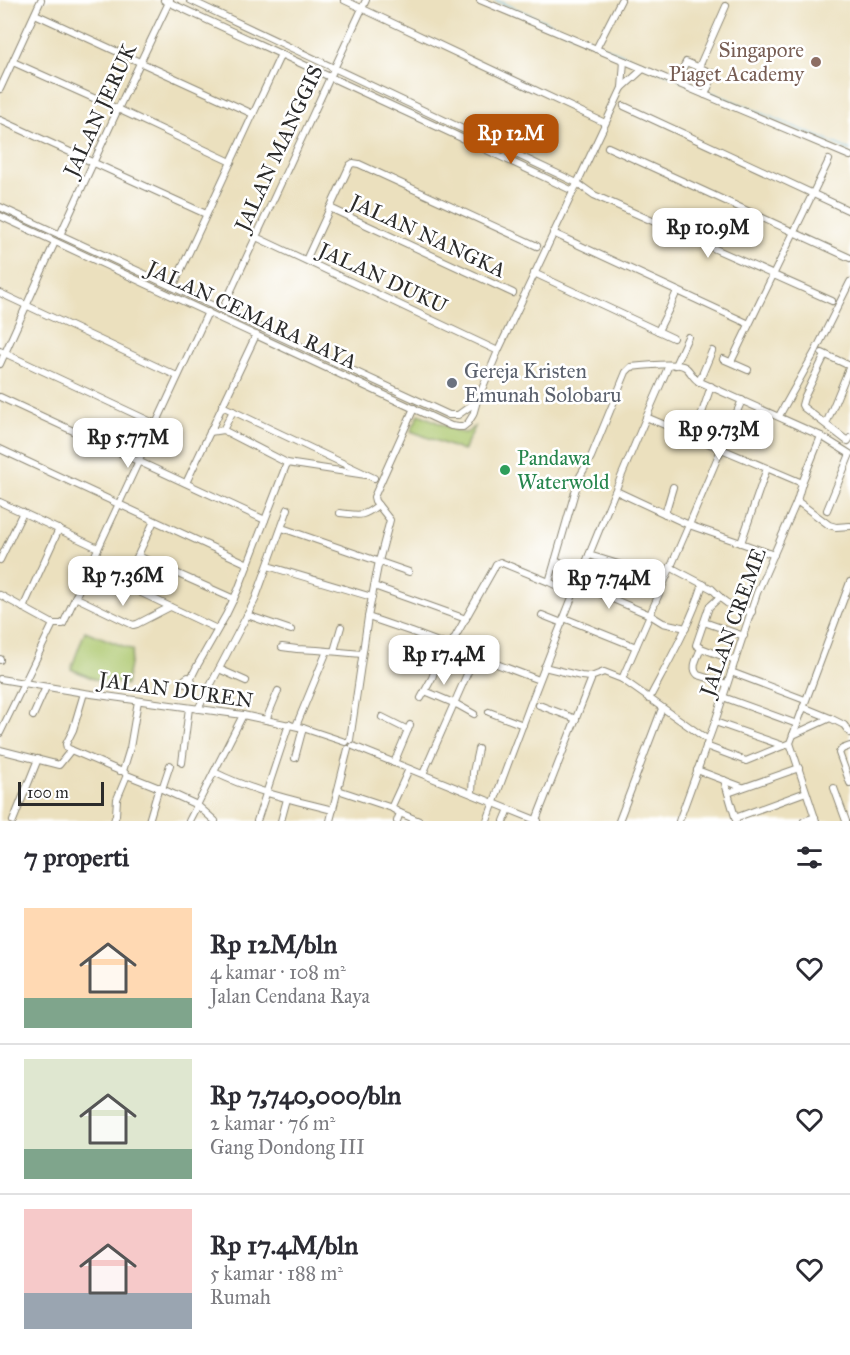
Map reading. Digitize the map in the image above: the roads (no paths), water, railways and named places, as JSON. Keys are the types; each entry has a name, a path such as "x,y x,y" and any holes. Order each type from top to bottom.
{"street":[{"path":"0,89 41,0"},
{"path":"190,0 576,182 594,195 832,301"},
{"path":"344,0 603,122"},
{"name":"JALAN MANGGIS","path":"222,310 366,0"},
{"path":"480,0 597,46 643,69 678,79 850,156"},
{"path":"597,46 621,0"},
{"path":"168,1 572,191 594,195"},
{"name":"JALAN JERUK","path":"60,235 168,1"},
{"path":"699,67 726,6"},
{"path":"35,14 253,114"},
{"path":"172,287 281,54"},
{"path":"622,88 624,61"},
{"path":"13,62 231,162"},
{"path":"678,79 686,62 699,67 713,74 707,92"},
{"path":"622,88 643,69"},
{"name":"JALAN CEMARA RAYA","path":"0,216 459,428 471,420 534,273 622,88"},
{"path":"624,106 850,211"},
{"path":"0,120 206,214"},
{"path":"453,134 457,126"},
{"path":"608,147 850,258"},
{"path":"731,362 830,160"},
{"path":"306,260 350,165 356,163 537,246"},
{"name":"JALAN CEMARA RAYA","path":"0,207 454,416 477,402"},
{"name":"JALAN NANGKA","path":"330,208 513,293"},
{"path":"553,233 749,324"},
{"name":"JALAN DUKU","path":"256,237 496,350"},
{"path":"0,364 3,352 56,242"},
{"path":"534,273 673,338"},
{"path":"142,282 145,274"},
{"path":"779,416 850,282"},
{"path":"658,331 677,291"},
{"path":"0,293 177,376"},
{"path":"0,595 54,624 63,624 208,312"},
{"path":"186,483 256,335"},
{"path":"487,821 544,667 646,417 688,337"},
{"path":"295,353 298,346"},
{"path":"816,350 850,366 826,424"},
{"path":"699,381 712,351"},
{"path":"3,352 156,424"},
{"path":"825,355 802,405 846,440 850,438"},
{"path":"723,359 748,370"},
{"path":"549,582 579,478 591,457 629,368 672,365 685,367 699,381 821,436 849,454 827,510"},
{"path":"700,419 711,387"},
{"path":"0,397 265,520"},
{"path":"622,679 742,400"},
{"path":"421,412 425,404"},
{"path":"222,406 374,478"},
{"path":"339,821 331,819 349,744 368,616 390,520 375,501 375,496 414,408"},
{"path":"223,430 233,411"},
{"path":"646,417 802,483"},
{"path":"210,432 223,430 286,463 366,475"},
{"name":"JALAN CREME","path":"679,821 715,722 757,593 797,501 821,436"},
{"path":"0,449 248,564"},
{"path":"191,678 234,599 286,463"},
{"path":"741,543 767,468"},
{"path":"665,514 673,487"},
{"path":"616,491 689,525 774,555"},
{"path":"797,501 829,525 850,526"},
{"path":"0,502 98,548"},
{"path":"340,513 362,516 371,512 378,505"},
{"path":"198,709 247,615 268,566 288,509"},
{"path":"0,560 22,512"},
{"path":"124,585 154,521"},
{"path":"282,528 409,572"},
{"path":"23,608 59,529"},
{"path":"589,555 638,570"},
{"path":"138,556 234,599"},
{"path":"555,561 582,572"},
{"path":"474,714 454,704 423,695 447,645 466,619 496,564 500,562 573,594"},
{"path":"268,566 372,597"},
{"path":"670,567 703,584 731,606 752,612"},
{"path":"89,568 217,629"},
{"path":"544,667 581,676 604,672 622,679 707,743 746,761 787,744 793,735 850,582"},
{"path":"578,584 650,615 663,623 686,628"},
{"path":"649,699 686,628 703,584"},
{"path":"374,586 466,619"},
{"path":"75,597 133,625 171,607"},
{"path":"720,597 710,607 695,644 735,661"},
{"path":"247,615 291,630"},
{"path":"542,615 636,647"},
{"path":"368,616 539,680"},
{"path":"704,622 744,636"},
{"path":"0,733 54,624"},
{"path":"257,821 266,793 341,627"},
{"path":"282,647 362,654"},
{"path":"701,648 693,668 695,673 727,684"},
{"path":"423,774 475,656"},
{"path":"219,669 246,681"},
{"path":"731,672 804,704 844,725 850,733"},
{"name":"JALAN DUREN","path":"0,679 243,715 296,726 349,744 537,821"},
{"path":"537,821 591,680"},
{"path":"33,716 46,687"},
{"path":"267,720 278,691"},
{"path":"84,693 73,730 66,744 67,748 197,805 215,821"},
{"path":"723,697 797,724"},
{"path":"114,821 138,701"},
{"path":"539,705 576,719"},
{"path":"182,763 189,708"},
{"path":"618,821 661,711"},
{"path":"489,712 523,725"},
{"path":"189,821 243,715"},
{"path":"382,717 409,728 394,763"},
{"path":"793,735 830,718"},
{"path":"715,722 787,744 799,768 815,819 804,821"},
{"path":"295,758 296,726"},
{"path":"850,746 839,753 850,780"},
{"path":"472,794 472,777 478,749"},
{"path":"0,750 58,765 71,750"},
{"path":"13,821 38,759"},
{"path":"149,821 170,765"},
{"path":"728,793 799,768"},
{"path":"392,808 409,769"},
{"path":"697,770 742,788"},
{"path":"214,772 266,793 333,810"},
{"path":"724,780 736,819 806,792"},
{"path":"834,788 846,821"},
{"path":"338,790 392,808 419,821"},
{"path":"281,821 287,799"},
{"path":"504,821 509,809"},
{"path":"397,821 399,813"}],"waterway":[{"path":"495,0 595,43"},
{"path":"599,45 675,77"},
{"path":"679,79 705,90"},
{"path":"710,92 850,150"}],"place":[{"name":"Singapore Piaget Academy","path":"816,62"},
{"name":"Gereja Kristen Emunah Solobaru","path":"452,383"},
{"name":"Pandawa Waterwold","path":"505,470"}]}
